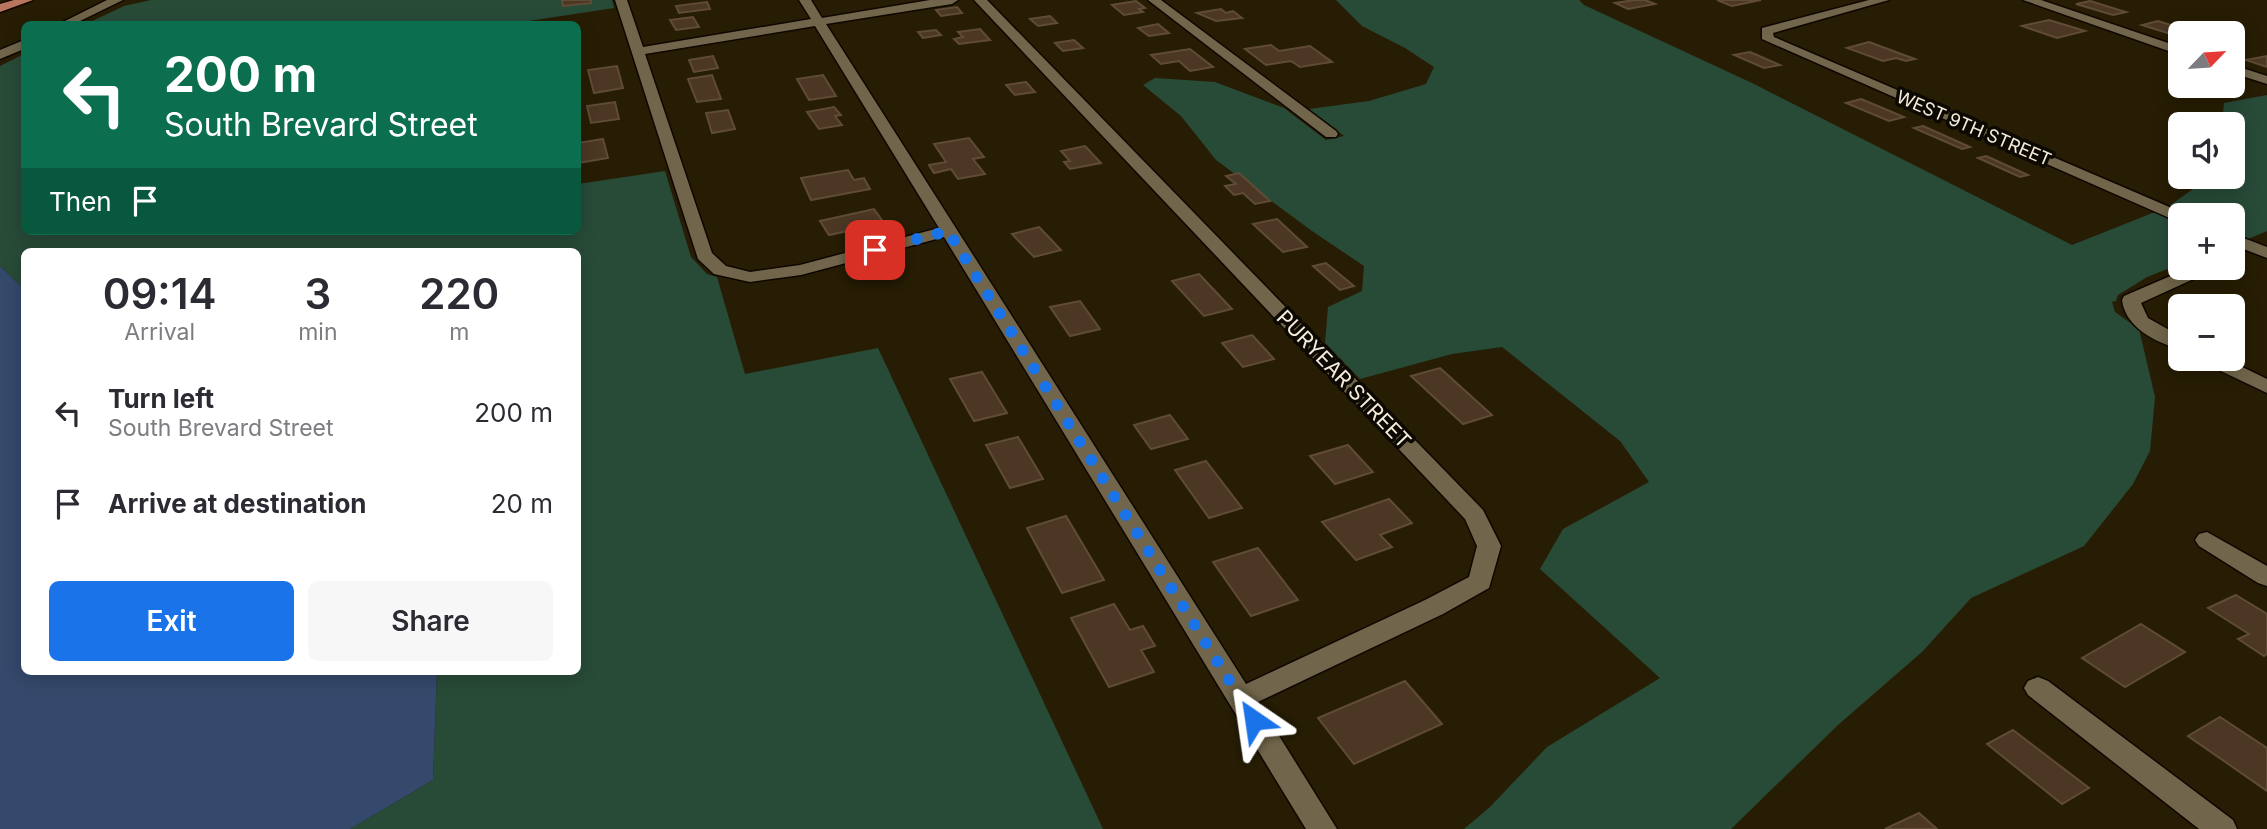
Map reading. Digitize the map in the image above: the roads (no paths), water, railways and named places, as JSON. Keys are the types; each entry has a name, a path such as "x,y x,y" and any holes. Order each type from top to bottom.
{"main road":[{"path":"0,5 16,0"},
{"path":"0,5 27,0"}],"street":[{"path":"72,21 117,0"},
{"path":"621,0 704,255 720,270 750,277 802,270 948,231"},
{"path":"805,0 1322,829"},
{"path":"639,51 952,0"},
{"name":"PURYEAR STREET","path":"980,0 1475,515 1489,546 1480,582 1434,607 1241,698"},
{"path":"1154,0 1331,134"},
{"name":"WEST 9TH STREET","path":"1883,0 1789,23 1766,32 1768,38 2168,211"},
{"path":"2029,0 2168,47"},
{"path":"0,55 21,45"},
{"path":"2245,73 2267,80"},
{"path":"2245,242 2262,247"},
{"path":"2245,252 2262,247"},
{"path":"2168,337 2151,328 2131,309 2131,300 2174,280"},
{"path":"2235,371 2267,387"},
{"path":"2207,540 2267,577"},
{"path":"2038,688 2222,829"}],"water":[{"path":"0,266 21,286 21,675 437,675 433,780 350,829 0,829"}]}
